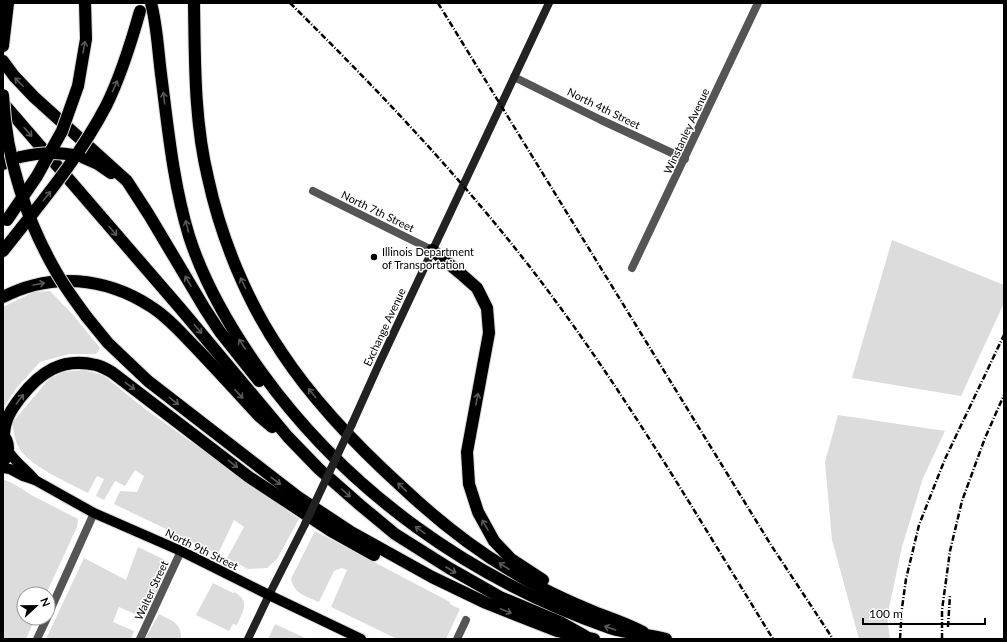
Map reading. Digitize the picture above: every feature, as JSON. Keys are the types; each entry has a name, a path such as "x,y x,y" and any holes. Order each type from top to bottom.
{"highway":[{"path":"3,46 8,3"},
{"path":"5,222 37,176 62,131 78,86 86,39 85,3"},
{"path":"3,252 54,187 82,147 106,105 120,74 132,40 142,3"},
{"path":"151,3 170,149 178,193 189,235 203,271 226,318 259,368 306,427 348,470 381,499 453,552 504,582 558,608 624,632 648,634 666,639"},
{"path":"194,3 198,119 207,176 217,212 241,279 255,307 282,353 314,395 368,456 423,506 474,547 518,575 563,598 626,623 648,634"},
{"path":"3,61 14,76 34,97 127,181 205,309 238,356 306,438 315,447 348,470"},
{"path":"3,95 4,113 10,152 23,200 39,240 58,276 86,316 108,343 148,381 292,492 351,532 432,577 472,596 556,631 589,638"},
{"path":"3,103 180,308 288,437 325,475 395,534 448,568 500,597 560,622 589,638"},
{"path":"3,164 20,157 41,153 61,153 80,156 98,164 137,196"},
{"path":"432,250 460,272 477,288 487,308 489,333 467,452 469,484 478,512 494,541 512,559 534,575 556,588 563,598"},
{"path":"3,297 37,284 63,281 91,282 124,291 151,306 172,323 259,416 273,428 288,437"},
{"path":"3,433 6,420 12,409 31,384 47,372 62,365 81,362 98,365 113,373 249,476 331,531 404,571 432,577"}],"main road":[{"path":"3,433 9,442 9,452 7,459 3,463"},
{"name":"North 9th Street","path":"9,452 16,461 27,470 34,480"},
{"name":"North 9th Street","path":"3,468 10,469 34,480 94,513 181,551 361,639"}],"street":[{"name":"Exchange Avenue","path":"248,639 305,524 549,3"},
{"name":"Winstanley Avenue","path":"632,268 758,3"},
{"name":"North 4th Street","path":"514,77 685,159"},
{"name":"North 7th Street","path":"313,191 432,250"},
{"path":"56,597 94,513"},
{"name":"Walter Street","path":"140,639 181,551"},
{"path":"457,639 466,620"},
{"path":"37,639 43,626"}],"shaded area":[{"path":"892,240 1004,285 1004,303 961,396 852,378"},
{"path":"50,291 74,316 100,348 96,354 69,354 40,362 18,386 3,408 3,307 34,292"},
{"path":"84,370 103,375 145,409 299,519 277,559 267,568 248,569 227,558 244,527 234,520 218,554 114,504 120,491 137,492 144,476 135,470 125,486 115,481 104,500 96,496 104,479 97,476 88,493 53,475 28,458 18,446 12,423 49,379 63,372"},
{"path":"838,415 945,431 923,478 902,547 887,617 890,639 859,639 832,540 825,462"},
{"path":"3,479 78,519 77,527 50,586 16,586 16,626 32,626 26,639 3,639"},
{"path":"315,531 450,602 450,604 460,609 446,639 397,639 331,607 347,570 342,568 334,571 319,602 301,594 295,588 291,579"},
{"path":"138,547 169,562 144,618 119,607 113,622 134,631 131,639 46,639 52,626 56,626 56,618 84,558 126,580"},
{"path":"213,583 239,595 244,603 243,611 237,625 233,624 229,631 196,615"},
{"path":"159,614 171,620 178,626 180,629 181,639 145,639"},
{"path":"275,624 307,639 268,639"}],"railway":[{"path":"290,3 354,67 446,166 505,235 533,271 566,315 628,405 773,639"},
{"path":"438,3 771,545 833,639"},
{"path":"900,639 906,579 919,525 945,459 1004,335"},
{"path":"942,639 942,610 950,551 962,501 985,438 1004,395"},
{"path":"948,627 950,595"}],"place":[{"name":"Illinois Department of Transportation","path":"374,257"}]}
